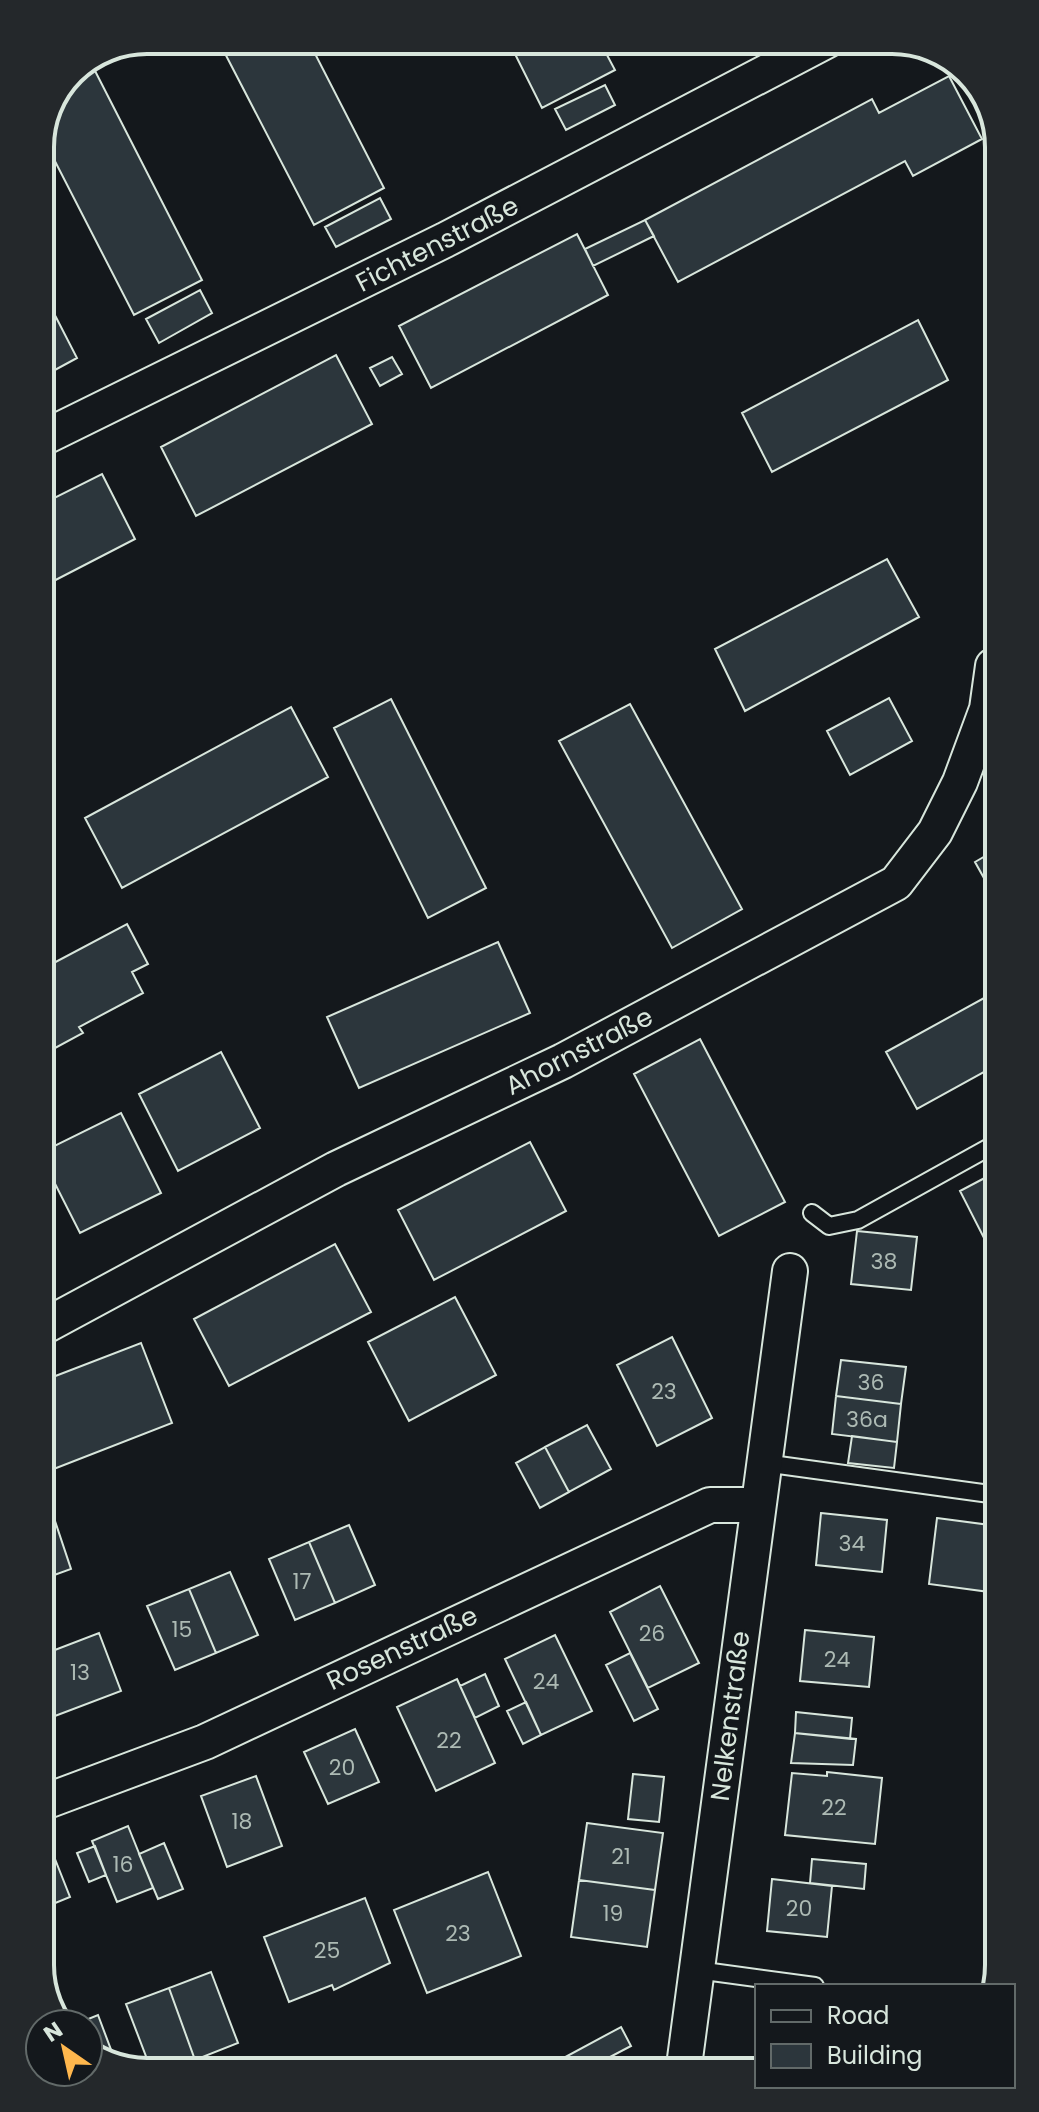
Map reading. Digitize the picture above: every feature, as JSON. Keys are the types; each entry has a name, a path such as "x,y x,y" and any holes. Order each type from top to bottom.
{"street":[{"name":"Fichtenstraße","path":"54,433 404,261 801,54"},
{"name":"Ahornstraße","path":"54,1321 336,1169 563,1061 896,883 935,832 960,782 985,714"},
{"name":"Nelkenstraße","path":"685,2058 790,1271"},
{"name":"Rosenstraße","path":"54,1798 205,1742 710,1505 758,1505"}],"lane":[{"path":"812,1213 829,1226 858,1220 985,1150"},
{"path":"764,1463 985,1493"},
{"path":"697,1970 800,1984"}],"building":[{"path":"225,54 315,54 384,188 314,225"},
{"path":"515,54 606,54 615,70 542,108"},
{"path":"95,70 202,280 134,315 54,159 57,123 64,106 73,90"},
{"path":"949,76 982,139 913,176 905,161 678,282 645,220 872,99 879,113"},
{"path":"605,85 615,105 566,130 555,109"},
{"path":"380,198 391,219 336,247 325,227"},
{"path":"645,220 654,236 593,266 585,249"},
{"path":"577,234 608,295 431,388 399,326"},
{"path":"200,290 212,313 159,343 146,319"},
{"path":"54,313 77,358 54,370"},
{"path":"918,320 948,380 772,472 742,413"},
{"path":"336,355 372,424 196,516 161,447"},
{"path":"392,357 402,374 380,386 370,368"},
{"path":"102,474 135,539 54,581 54,498"},
{"path":"887,559 919,617 745,711 715,649"},
{"path":"889,698 912,741 850,775 827,731"},
{"path":"391,699 486,888 428,918 334,728"},
{"path":"630,704 742,909 672,948 559,741"},
{"path":"291,707 328,777 122,888 85,818"},
{"path":"985,856 985,880 975,862"},
{"path":"127,924 148,964 132,972 143,993 79,1027 83,1033 54,1049 54,963"},
{"path":"498,942 530,1013 359,1088 327,1017"},
{"path":"985,998 985,1072 917,1109 886,1052"},
{"path":"700,1039 785,1202 719,1236 634,1074"},
{"path":"221,1052 260,1128 178,1171 139,1094"},
{"path":"121,1113 161,1193 80,1233 54,1182 54,1146"},
{"path":"530,1142 566,1211 434,1280 398,1210"},
{"path":"985,1178 985,1238 984,1238 960,1191"},
{"path":"857,1231 917,1237 911,1290 851,1284"},
{"path":"335,1244 371,1312 229,1386 194,1319"},
{"path":"455,1297 496,1375 409,1421 368,1342"},
{"path":"672,1337 712,1418 657,1446 617,1365"},
{"path":"141,1343 172,1423 54,1469 54,1377"},
{"path":"841,1360 906,1367 901,1404 836,1396"},
{"path":"836,1396 901,1404 897,1442 832,1434"},
{"path":"587,1425 611,1469 569,1492 545,1447"},
{"path":"852,1436 897,1442 894,1468 848,1463"},
{"path":"545,1447 569,1492 540,1508 516,1463"},
{"path":"821,1513 887,1520 882,1572 816,1565"},
{"path":"54,1518 71,1569 54,1575"},
{"path":"937,1518 985,1524 985,1591 929,1584"},
{"path":"349,1525 375,1585 335,1603 309,1542"},
{"path":"309,1542 335,1603 295,1620 269,1559"},
{"path":"230,1572 258,1635 216,1653 189,1589"},
{"path":"660,1586 699,1663 648,1688 610,1612"},
{"path":"189,1589 216,1653 175,1670 147,1606"},
{"path":"805,1630 874,1637 869,1687 800,1681"},
{"path":"99,1633 121,1691 54,1716 54,1650"},
{"path":"555,1635 592,1711 541,1735 505,1659"},
{"path":"630,1653 658,1709 634,1721 606,1665"},
{"path":"485,1674 499,1706 475,1718 460,1686"},
{"path":"457,1679 495,1763 436,1791 397,1707"},
{"path":"526,1702 541,1735 523,1744 507,1711"},
{"path":"796,1712 852,1718 850,1739 795,1733"},
{"path":"355,1729 379,1782 328,1804 304,1752"},
{"path":"795,1733 856,1739 853,1765 791,1763"},
{"path":"827,1772 882,1778 875,1844 785,1835 792,1773 827,1776"},
{"path":"633,1774 664,1777 659,1822 628,1819"},
{"path":"256,1776 282,1846 227,1867 201,1796"},
{"path":"587,1823 663,1833 655,1890 579,1880"},
{"path":"128,1826 153,1888 117,1902 92,1841"},
{"path":"164,1843 183,1889 158,1899 139,1854"},
{"path":"95,1846 106,1875 89,1882 77,1853"},
{"path":"54,1857 70,1897 54,1904"},
{"path":"812,1859 866,1864 864,1889 810,1883"},
{"path":"488,1872 521,1956 427,1993 394,1910"},
{"path":"772,1879 832,1886 827,1937 767,1931"},
{"path":"579,1880 655,1890 647,1947 571,1937"},
{"path":"365,1898 390,1963 334,1990 332,1985 289,2002 264,1937"},
{"path":"211,1972 238,2043 194,2058 169,1988"},
{"path":"169,1988 194,2058 147,2058 126,2004"},
{"path":"621,2027 631,2046 608,2058 564,2058"},
{"path":"104,2031 111,2050 104,2047"}]}
